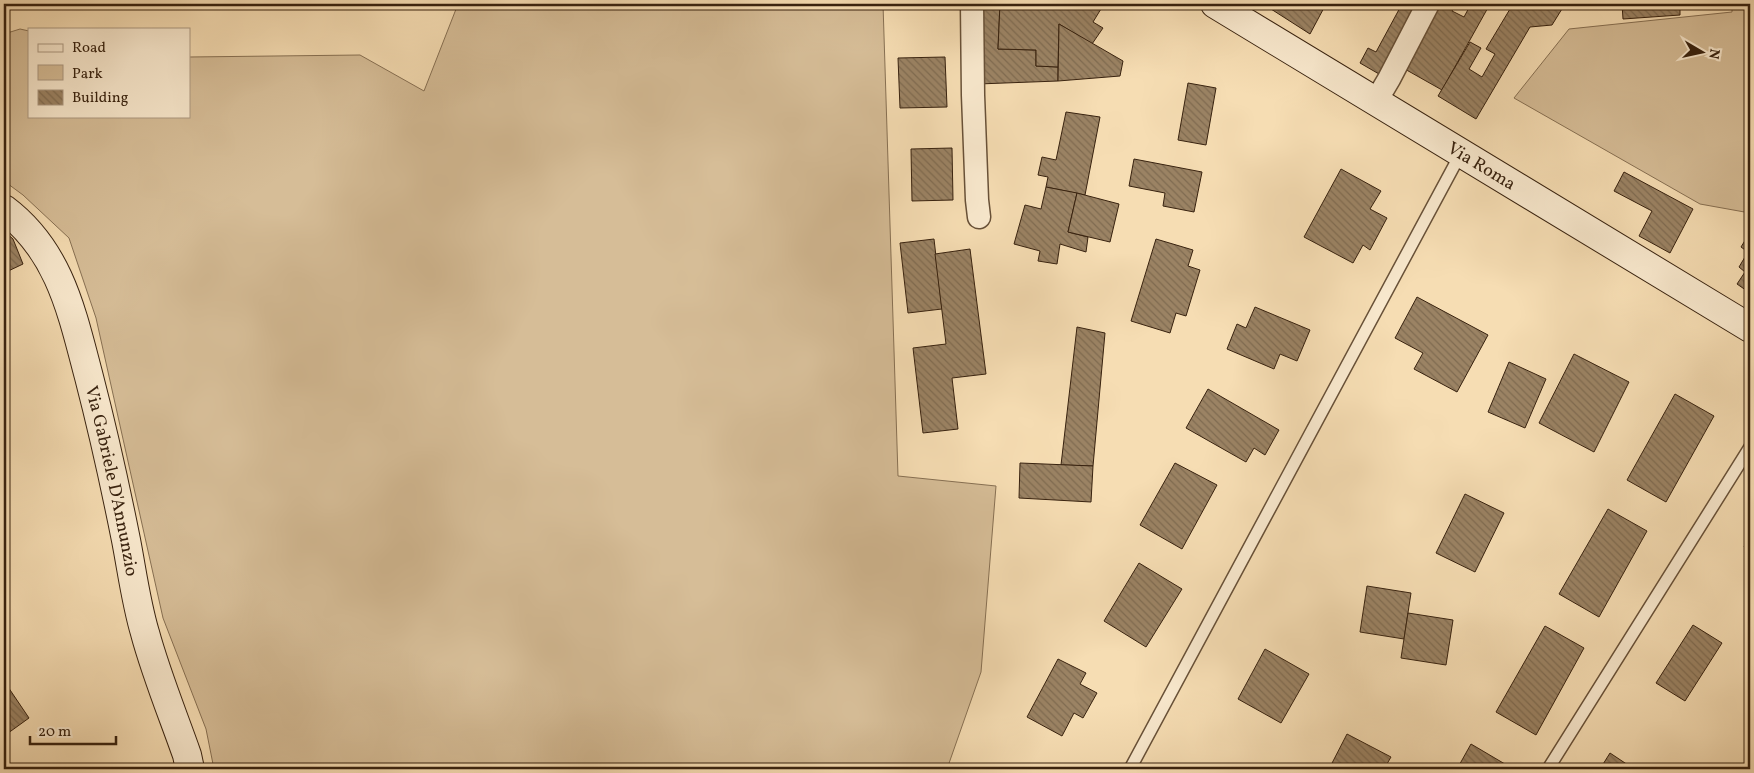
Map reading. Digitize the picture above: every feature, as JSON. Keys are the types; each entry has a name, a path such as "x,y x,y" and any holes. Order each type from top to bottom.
{"main road":[{"name":"Via Roma","path":"1215,4 1750,328"},
{"name":"Via Gabriele D'Annunzio","path":"4,209 20,221 36,239 60,281 76,326 108,449 145,633 187,755 190,769"}],"street":[{"path":"972,4 973,95 977,200 980,217"},
{"path":"1376,101 1428,4"}],"lane":[{"path":"1130,769 1461,153"},
{"path":"1548,769 1750,447"}],"green space":[{"path":"458,4 883,4 898,476 996,486 981,672 947,769 214,769 206,729 163,618 96,318 69,238 23,195 4,181 4,34 20,29 28,31 28,118 190,118 190,57 360,55 424,91"},
{"path":"1732,4 1750,4 1750,213 1700,204 1514,98 1569,29 1732,12"}],"building":[{"path":"980,4 1000,4 998,49 1036,50 1036,66 1058,67 1058,81 978,84"},
{"path":"1000,4 1104,4 1093,22 1103,28 1092,44 1059,24 1058,67 1036,66 1036,50 998,49"},
{"path":"1274,4 1326,4 1310,34 1271,9"},
{"path":"1402,4 1414,10 1379,74 1360,63 1368,48 1376,52"},
{"path":"1439,4 1456,4 1452,11 1464,17 1471,4 1490,4 1442,90 1403,68"},
{"path":"1513,4 1565,4 1552,25 1530,27 1476,119 1438,96 1470,42 1481,48 1469,69 1482,77 1495,54 1486,49"},
{"path":"1622,4 1680,4 1680,15 1623,19"},
{"path":"1059,24 1123,61 1120,76 1058,81"},
{"path":"945,57 947,107 900,108 898,58"},
{"path":"1188,83 1216,88 1206,145 1178,140"},
{"path":"1066,112 1100,117 1085,195 1046,187 1048,177 1038,175 1042,157 1056,160"},
{"path":"952,148 953,200 912,201 911,149"},
{"path":"1134,159 1202,172 1194,212 1163,206 1165,193 1129,186"},
{"path":"1341,169 1381,191 1370,209 1387,218 1370,250 1363,245 1353,263 1304,237"},
{"path":"1624,172 1693,209 1670,253 1639,236 1652,211 1614,191"},
{"path":"1046,187 1077,193 1068,232 1088,237 1086,252 1060,244 1057,264 1038,261 1040,251 1014,244 1025,205 1041,209"},
{"path":"1077,193 1119,204 1110,242 1068,232"},
{"path":"4,231 13,239 23,264 4,273"},
{"path":"1749,234 1750,293 1737,284 1745,272 1739,267 1748,252 1741,247"},
{"path":"934,239 942,309 908,313 900,243"},
{"path":"1156,239 1193,250 1188,266 1200,270 1186,316 1176,313 1170,333 1131,321"},
{"path":"970,249 986,374 952,378 958,429 923,433 913,348 946,344 935,254"},
{"path":"1417,297 1488,335 1457,392 1414,369 1423,353 1395,338"},
{"path":"1255,307 1310,330 1297,361 1280,354 1274,369 1227,349 1237,324 1246,328"},
{"path":"1077,327 1105,333 1093,466 1061,465"},
{"path":"1574,354 1629,382 1594,452 1539,423"},
{"path":"1509,362 1546,379 1525,428 1488,412"},
{"path":"1208,389 1279,430 1265,455 1254,448 1246,462 1186,428"},
{"path":"1675,394 1714,416 1666,502 1627,480"},
{"path":"1020,463 1093,466 1091,502 1019,498"},
{"path":"1175,463 1217,485 1182,549 1140,525"},
{"path":"1465,494 1504,513 1475,572 1436,553"},
{"path":"1608,509 1647,531 1599,617 1559,594"},
{"path":"1750,537 1750,551 1744,547"},
{"path":"1139,563 1182,589 1146,647 1104,621"},
{"path":"1367,586 1411,593 1404,639 1360,632"},
{"path":"1408,613 1453,620 1446,665 1401,658"},
{"path":"1693,625 1722,643 1685,701 1656,683"},
{"path":"1545,626 1584,648 1536,735 1496,712"},
{"path":"1265,649 1309,674 1281,723 1238,699"},
{"path":"1058,659 1086,673 1080,684 1097,693 1083,718 1074,713 1062,736 1027,717"},
{"path":"4,681 29,718 4,736"},
{"path":"1347,734 1391,757 1384,769 1329,769"},
{"path":"1471,744 1510,767 1509,769 1457,769"},
{"path":"1610,753 1634,769 1600,769"}]}
